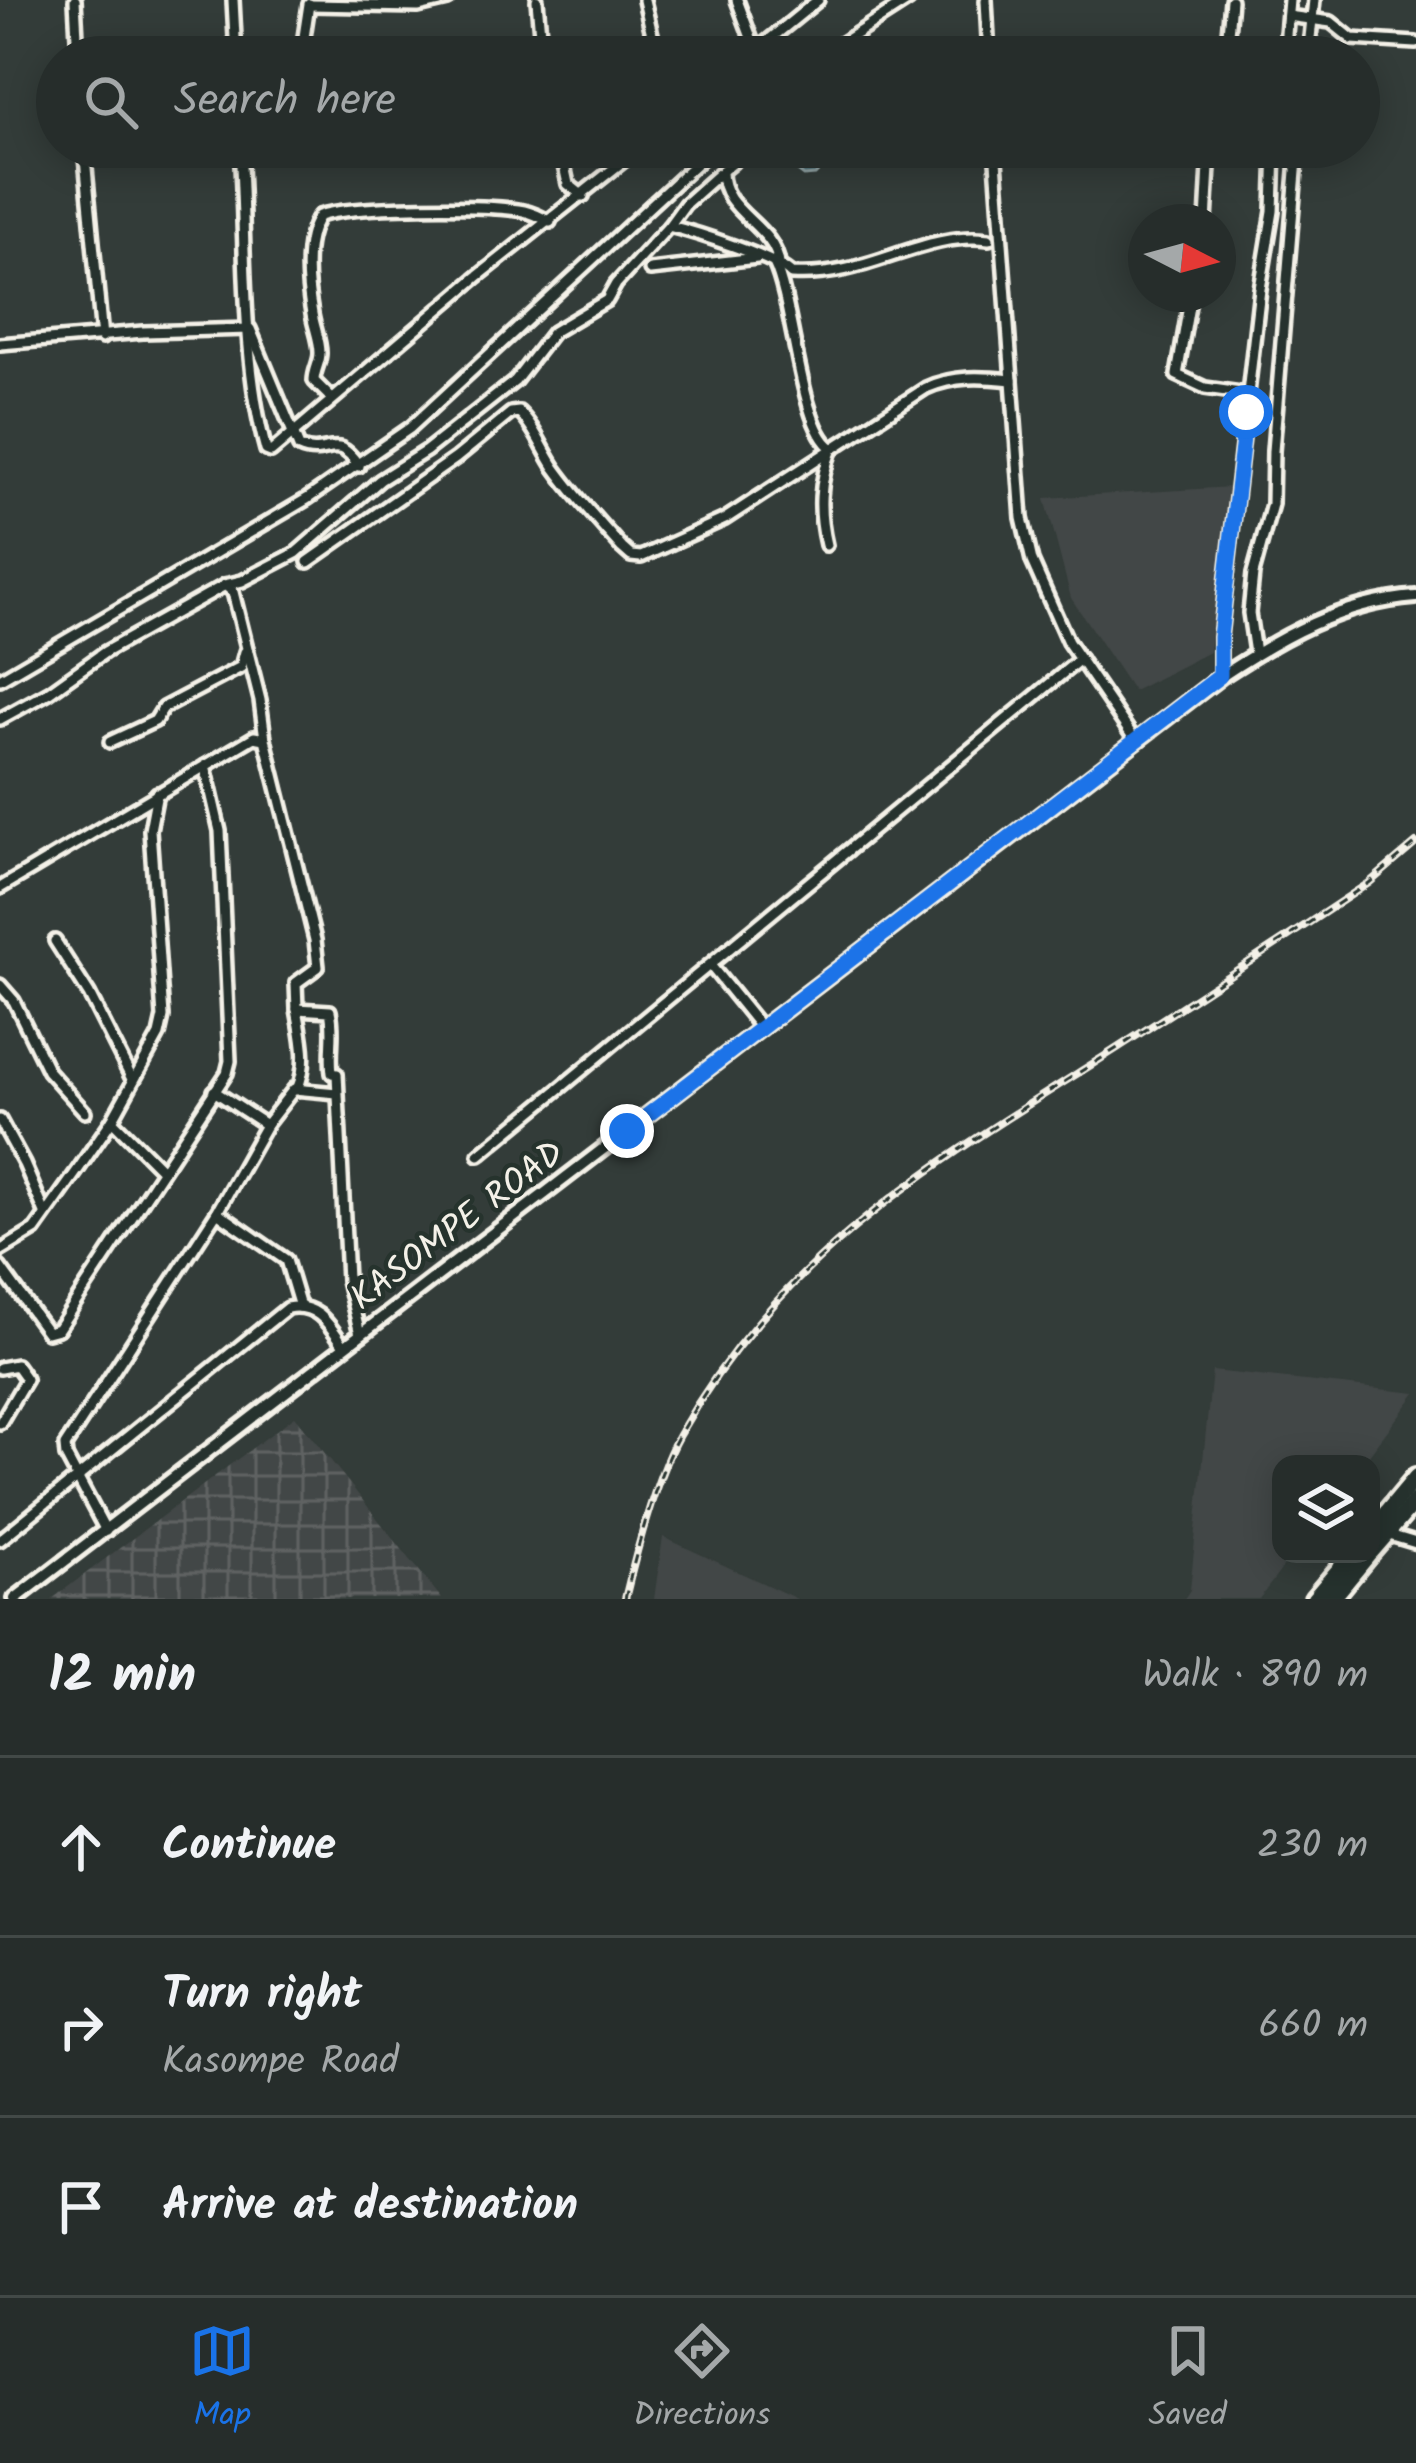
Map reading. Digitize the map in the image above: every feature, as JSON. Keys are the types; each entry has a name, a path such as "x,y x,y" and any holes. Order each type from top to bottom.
{"highway":[{"path":"1380,1530 1416,1477"},
{"path":"1380,1531 1416,1499"},
{"path":"1314,1599 1344,1563"},
{"path":"1332,1599 1362,1563"}],"street":[{"path":"76,0 77,36"},
{"path":"233,0 235,36"},
{"path":"301,36 309,3 436,5 448,0"},
{"path":"537,0 540,36"},
{"path":"644,0 652,36"},
{"path":"737,0 747,36"},
{"path":"774,36 818,0"},
{"path":"853,36 909,0"},
{"path":"986,0 988,36"},
{"path":"1228,36 1231,0"},
{"path":"1286,36 1289,0"},
{"path":"1310,36 1314,0"},
{"path":"1288,16 1331,22 1348,36"},
{"path":"1380,41 1416,43"},
{"path":"86,168 102,338"},
{"path":"241,168 257,410 266,450 276,450 477,277 616,168"},
{"path":"565,168 568,184 583,196"},
{"path":"0,679 359,466 410,428 691,168"},
{"path":"0,718 225,585 296,553 380,481 515,381 547,338 607,300 685,204 725,168"},
{"path":"997,168 1022,518 1055,616 1136,740"},
{"path":"1208,204 1209,168"},
{"path":"1220,676 1220,637 1273,212 1274,168"},
{"path":"1256,653 1249,613 1253,574 1272,504 1296,168"},
{"path":"722,171 724,192 771,241 803,390 823,442 832,448"},
{"path":"332,399 314,381 313,373 321,356 310,303 309,260 313,226 319,217 342,211 433,206 524,211 550,221"},
{"path":"669,226 717,238 791,274 832,274 865,267 959,236 989,239"},
{"path":"650,271 757,258"},
{"path":"1188,312 1177,375 1204,388 1248,394"},
{"path":"0,344 250,329"},
{"path":"250,329 304,451 346,448 359,466"},
{"path":"308,562 456,458 511,413 525,417 562,477 631,556 651,555 725,519 945,380 1012,380"},
{"path":"826,545 820,518 821,485 832,448"},
{"path":"225,585 232,592 247,647 315,940 318,967 296,983 305,1052 297,1090"},
{"name":"KASOMPE ROAD","path":"15,1599 1220,676 1312,621 1359,605 1416,597"},
{"path":"110,742 155,721 163,708 241,667 247,647"},
{"path":"479,1155 1080,659"},
{"path":"0,888 254,736 265,739"},
{"path":"0,1267 47,1332 54,1332 230,1061 220,831 205,766"},
{"path":"0,1251 35,1230 112,1120 159,1035 163,1017 150,830 157,793"},
{"path":"55,941 89,994 133,1082"},
{"path":"710,965 761,1028"},
{"path":"0,985 14,1001 48,1070 85,1112"},
{"path":"297,1010 330,1010 333,1025 331,1061 337,1075 347,1280 360,1334"},
{"path":"106,1531 66,1456 70,1436 291,1090 337,1093"},
{"path":"214,1091 266,1125"},
{"path":"0,1120 45,1213"},
{"path":"112,1120 162,1170"},
{"path":"217,1212 286,1260 300,1307"},
{"path":"0,1540 287,1308 319,1313 344,1346"},
{"path":"0,1368 16,1365 26,1379 0,1423"},
{"path":"1380,1534 1416,1543"}],"shaded area":[{"path":"1232,487 1209,652 1133,691 1071,598 1045,498"},
{"path":"1212,1371 1416,1393 1369,1455 1272,1455 1272,1563 1286,1563 1259,1599 1184,1599 1190,1590"},
{"path":"295,1416 442,1599 52,1599"},
{"path":"663,1537 797,1599 654,1599"}],"water":[{"path":"793,168 822,168 815,175 804,176"}],"railway":[{"path":"625,1599 655,1492 679,1435 720,1372 811,1266 916,1180 1369,883 1416,843"}],"route":[{"path":"627,1131 1220,676 1220,637 1246,412"}]}
